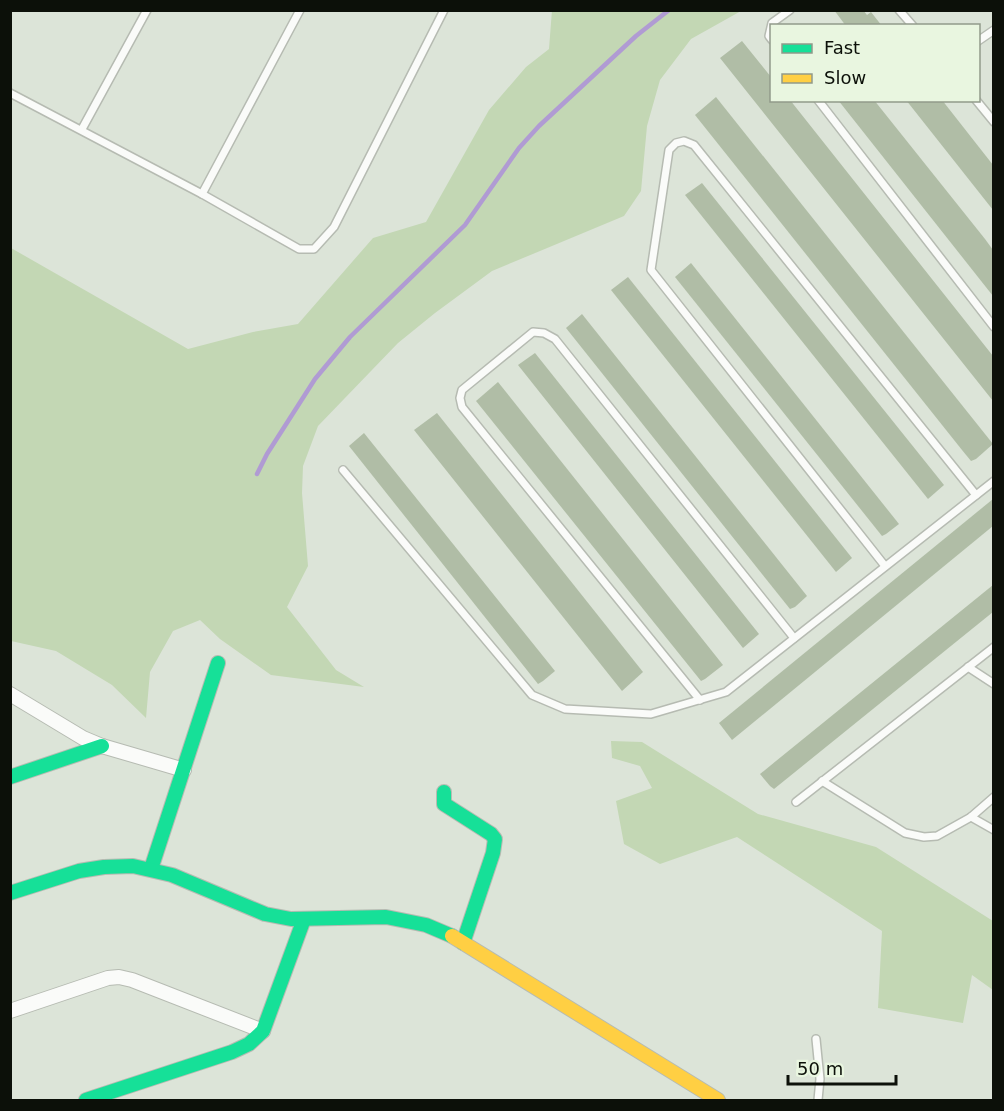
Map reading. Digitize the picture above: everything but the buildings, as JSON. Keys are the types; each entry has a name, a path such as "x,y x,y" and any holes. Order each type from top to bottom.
{"street":[{"path":"151,869 218,663"},
{"path":"10,694 83,738 102,746 184,770"},
{"path":"10,777 102,746"},
{"path":"444,792 444,804 491,834 495,839 493,853 463,943"},
{"path":"10,893 79,871 133,866 172,875 265,914 291,919 386,917 426,925 463,943 718,1101"},
{"path":"86,1101 250,1045 256,1040 263,1031 304,919"},
{"path":"10,1011 108,978 120,977 263,1031"}],"lane":[{"path":"82,129 147,10"},
{"path":"202,194 300,10"},
{"path":"10,93 82,129 299,249 314,249 334,227 444,10"},
{"path":"772,24 790,10"},
{"path":"899,10 911,24"},
{"path":"980,40 993,30"},
{"path":"821,102 993,327"},
{"path":"978,102 993,122"},
{"path":"885,566 651,270 669,150 675,143 684,141 694,145 976,495"},
{"path":"700,700 462,407 460,398 462,390 533,332 544,333 555,339 794,638"},
{"path":"342,470 532,695 565,709 651,714 726,692 993,481"},
{"path":"796,802 993,647"},
{"path":"968,667 993,684"},
{"path":"822,781 905,833 924,837 937,836 971,817 993,797"},
{"path":"971,817 993,830"},
{"path":"816,1039 820,1079 818,1101"}],"green space":[{"path":"552,10 741,11 691,39 660,80 647,126 641,191 624,216 492,271 398,343 318,426 303,466 302,493 308,566 287,607 336,670 364,687 271,675 220,639 200,620 173,631 150,672 146,718 112,685 56,651 11,641 11,248 188,349 253,332 298,324 373,238 426,222 489,110 526,67 549,49"},
{"path":"611,741 642,742 758,814 876,847 993,921 993,990 972,975 963,1023 878,1008 882,931 737,837 660,864 624,844 616,801 652,788 640,766 612,758"}],"waterway":[{"path":"257,474 267,454 315,379 350,337 465,225 519,148 539,126 636,36 669,10"}],"traffic: fast":[{"path":"151,869 218,663"},
{"path":"10,777 102,746"},
{"path":"444,792 444,804 491,834 495,839 493,853 463,943"},
{"path":"10,893 79,871 133,866 172,875 265,914 291,919 386,917 426,925 452,936"},
{"path":"86,1100 232,1052 249,1044 263,1031 304,919"}],"traffic: slow":[{"path":"452,936 718,1100"}]}
